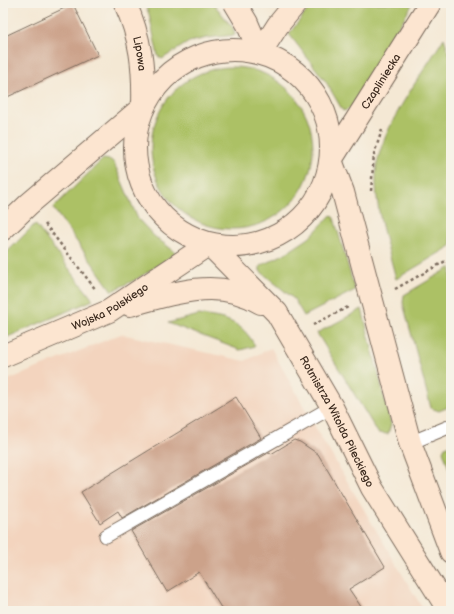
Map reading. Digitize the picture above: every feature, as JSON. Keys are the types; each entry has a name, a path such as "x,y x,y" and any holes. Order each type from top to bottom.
{"street":[{"name":"Lipowa","path":"125,3 136,30 141,51 144,74 143,107"},
{"path":"235,3 247,22 260,53"},
{"path":"260,53 278,25 296,3"},
{"name":"Czapliniecka","path":"331,160 430,3"},
{"path":"3,229 29,204 143,107 158,84 179,66 205,54 232,50 260,53 285,65 306,82 322,106 330,132 331,160 324,186 310,210 289,230 264,242 237,247 209,244 182,233 160,215 144,191 135,164 135,135 143,107"},
{"path":"331,160 343,192 410,443 451,552"},
{"name":"Wojska Polskiego","path":"3,356 104,303 209,244"},
{"name":"Rotmistrza Witolda Pileckiego","path":"209,244 277,314 332,407 372,488 449,611"},
{"path":"104,303 155,298 213,288 225,289 251,297 277,314"}],"lane":[{"path":"106,536 332,407"},
{"path":"410,443 451,426"}],"path":[{"path":"372,198 371,185 374,154 383,126"},
{"path":"41,219 104,303"},
{"path":"391,283 393,290 451,258"},
{"path":"311,327 351,305"}],"shaded area":[{"path":"121,334 245,361 271,348 321,437 424,611 3,611 3,382"}],"green space":[{"path":"144,3 213,3 233,28 235,35 207,38 189,42 162,59 158,56 149,14"},
{"path":"313,3 413,3 352,108 343,111 326,82 289,34"},
{"path":"444,38 451,59 451,246 396,279 384,235 378,204 376,173 378,159 383,143 398,112"},
{"path":"224,67 240,67 263,73 283,85 295,97 307,117 313,140 313,156 307,179 295,199 283,211 263,223 240,229 224,229 201,223 181,211 169,199 157,179 151,156 151,140 157,117 169,97 181,85 201,73"},
{"path":"103,159 111,160 114,163 138,219 154,236 174,251 175,254 137,279 112,291 53,208"},
{"path":"331,215 334,218 355,290 304,316 294,299 260,271 260,266 288,252 309,238"},
{"path":"35,224 93,300 3,339 3,256"},
{"path":"451,267 451,406 439,411 431,408 403,303 404,295"},
{"path":"362,309 391,424 388,434 378,433 317,333"},
{"path":"199,315 232,322 244,331 255,346 240,350 168,323"},
{"path":"451,445 451,475 443,451 445,447"}],"building":[{"path":"73,4 98,55 3,99 3,37"},
{"path":"236,397 261,438 122,518 118,511 100,523 81,492"},
{"path":"294,440 300,442 318,454 385,567 349,589 364,611 223,611 199,572 167,592 131,531 270,452 271,454"}]}
